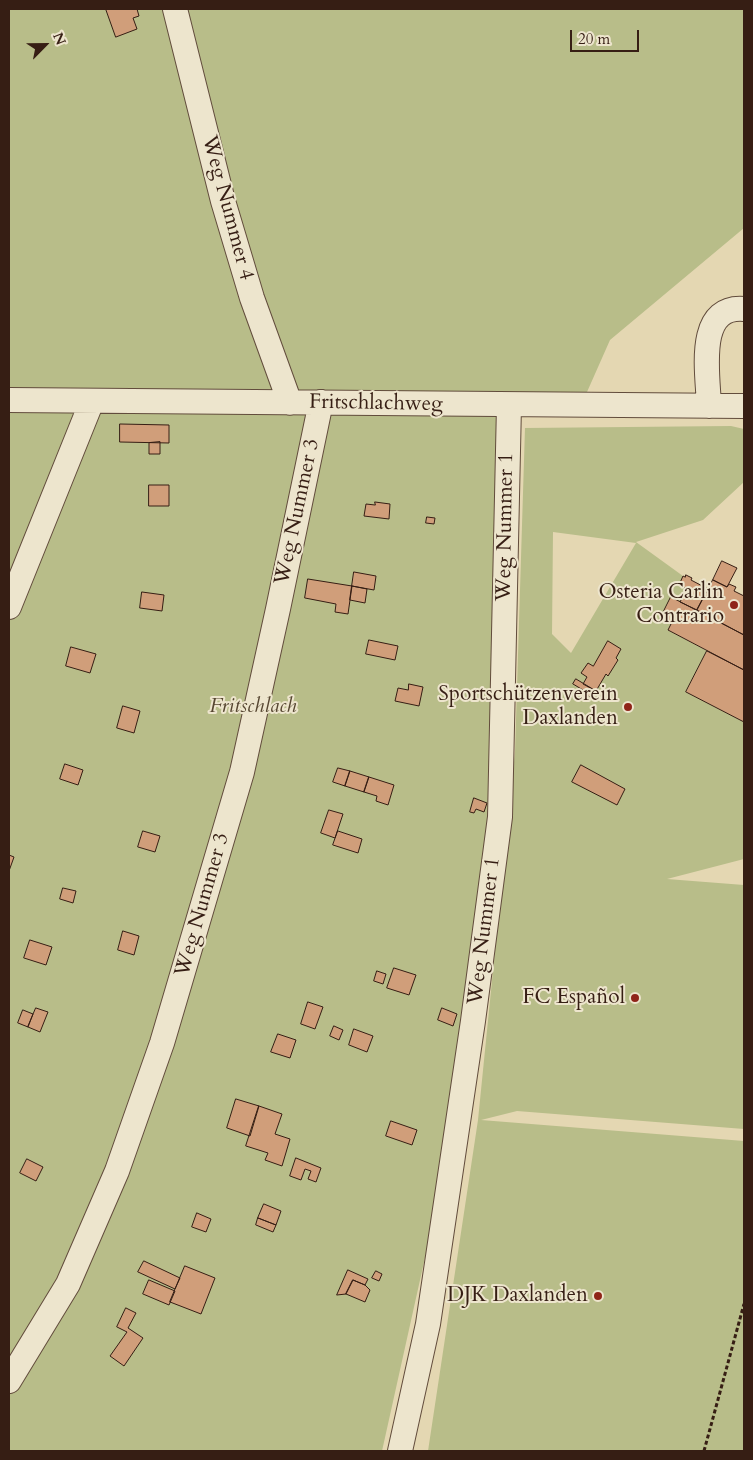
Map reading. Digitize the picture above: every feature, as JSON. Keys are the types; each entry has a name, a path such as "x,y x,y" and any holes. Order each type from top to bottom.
{"street":[{"name":"Weg Nummer 4","path":"175,9 223,201 252,298 290,403"},
{"path":"709,406 708,344 710,330 715,320 724,313 733,309 744,309"},
{"name":"Fritschlachweg","path":"9,400 744,406"},
{"path":"9,607 92,401"},
{"name":"Weg Nummer 3","path":"9,1381 68,1284 116,1171 162,1043 242,772 321,402"},
{"name":"Weg Nummer 1","path":"400,1451 428,1324 473,1021 500,817 509,405"}],"path":[{"path":"704,1451 744,1304"}],"green space":[{"name":"Fritschlach","path":"9,9 744,9 744,228 610,340 587,392 501,398 494,806 428,1244 382,1451 9,1451"},
{"path":"731,426 744,429 744,482 703,520 636,542 683,576 679,585 687,589 680,602 671,597 660,618 671,624 668,630 707,651 686,692 744,722 744,859 667,879 744,885 744,1129 517,1111 481,1120 744,1141 744,1451 428,1451 478,1120 515,752 525,428","holes":["553,532 636,543 571,653 552,634"]}],"building":[{"path":"106,9 137,9 139,16 133,18 137,29 116,37"},
{"path":"120,424 169,425 169,443 120,442"},
{"path":"160,442 160,454 149,454 149,443"},
{"path":"149,485 169,485 169,506 149,506"},
{"path":"375,502 390,504 389,519 364,516 366,504 375,505"},
{"path":"427,517 435,518 434,524 426,523"},
{"path":"722,561 737,568 727,587 713,580"},
{"path":"354,572 376,576 374,590 352,586"},
{"path":"686,575 692,578 691,580 708,589 697,610 680,602 687,589 679,585 683,576 685,577"},
{"path":"308,579 352,586 348,614 335,612 336,604 305,598"},
{"path":"713,580 727,587 729,584 736,587 734,591 744,596 744,635 697,610"},
{"path":"352,586 367,589 365,603 350,600"},
{"path":"142,592 164,595 162,611 140,608"},
{"path":"671,597 744,635 744,670 668,630 671,624 660,619"},
{"path":"369,640 398,646 395,660 366,654"},
{"path":"608,641 621,649 616,658 618,660 608,676 606,674 596,691 583,684 587,677 581,673 588,663 593,666"},
{"path":"71,647 96,654 90,673 66,666"},
{"path":"707,651 744,670 744,722 686,692"},
{"path":"576,679 596,691 592,698 573,684"},
{"path":"409,684 423,687 419,706 395,701 398,688 408,690"},
{"path":"123,706 140,711 134,733 117,728"},
{"path":"65,764 83,770 78,785 60,779"},
{"path":"581,765 625,789 617,805 572,782"},
{"path":"338,768 350,771 345,786 333,782"},
{"path":"350,771 369,777 364,792 345,786"},
{"path":"369,777 394,785 388,805 376,801 377,796 364,792"},
{"path":"474,798 487,803 484,812 476,809 474,813 470,812"},
{"path":"329,810 343,814 335,838 321,833"},
{"path":"143,831 160,836 155,852 138,847"},
{"path":"338,831 362,839 358,853 333,845"},
{"path":"9,855 14,857 9,871"},
{"path":"63,888 76,891 73,903 60,899"},
{"path":"123,931 139,936 134,955 118,950"},
{"path":"30,940 52,947 46,965 24,958"},
{"path":"394,968 416,975 409,995 387,988"},
{"path":"377,971 386,974 383,984 374,981"},
{"path":"308,1002 323,1007 315,1029 301,1024"},
{"path":"36,1008 48,1012 40,1032 28,1027"},
{"path":"442,1008 457,1014 453,1026 438,1020"},
{"path":"23,1010 33,1014 28,1027 18,1023"},
{"path":"334,1026 343,1030 339,1040 330,1036"},
{"path":"354,1029 373,1036 367,1052 349,1045"},
{"path":"278,1034 296,1040 290,1058 271,1052"},
{"path":"236,1099 259,1106 250,1136 227,1128"},
{"path":"259,1106 282,1114 275,1134 290,1139 282,1166 265,1160 268,1153 246,1146"},
{"path":"391,1121 417,1130 412,1145 386,1136"},
{"path":"296,1158 321,1168 316,1182 308,1179 311,1171 305,1169 301,1180 290,1176"},
{"path":"27,1159 43,1167 36,1181 20,1173"},
{"path":"264,1204 281,1211 276,1225 258,1218"},
{"path":"197,1213 211,1219 206,1232 192,1227"},
{"path":"258,1218 276,1225 273,1232 256,1225"},
{"path":"144,1261 180,1278 175,1289 138,1272"},
{"path":"185,1266 215,1278 201,1314 170,1302"},
{"path":"348,1270 368,1279 365,1285 353,1280 346,1294 337,1295"},
{"path":"376,1271 382,1274 379,1281 372,1278"},
{"path":"149,1280 175,1291 169,1305 143,1294"},
{"path":"353,1280 365,1285 370,1290 365,1302 346,1294"},
{"path":"126,1308 136,1313 128,1328 143,1338 124,1366 110,1356 127,1332 117,1327"}],"place":[{"name":"Osteria Carlin Contrario","path":"734,605"},
{"name":"Sportschützenverein Daxlanden","path":"628,707"},
{"name":"FC Español","path":"635,998"},
{"name":"DJK Daxlanden","path":"598,1296"}]}
